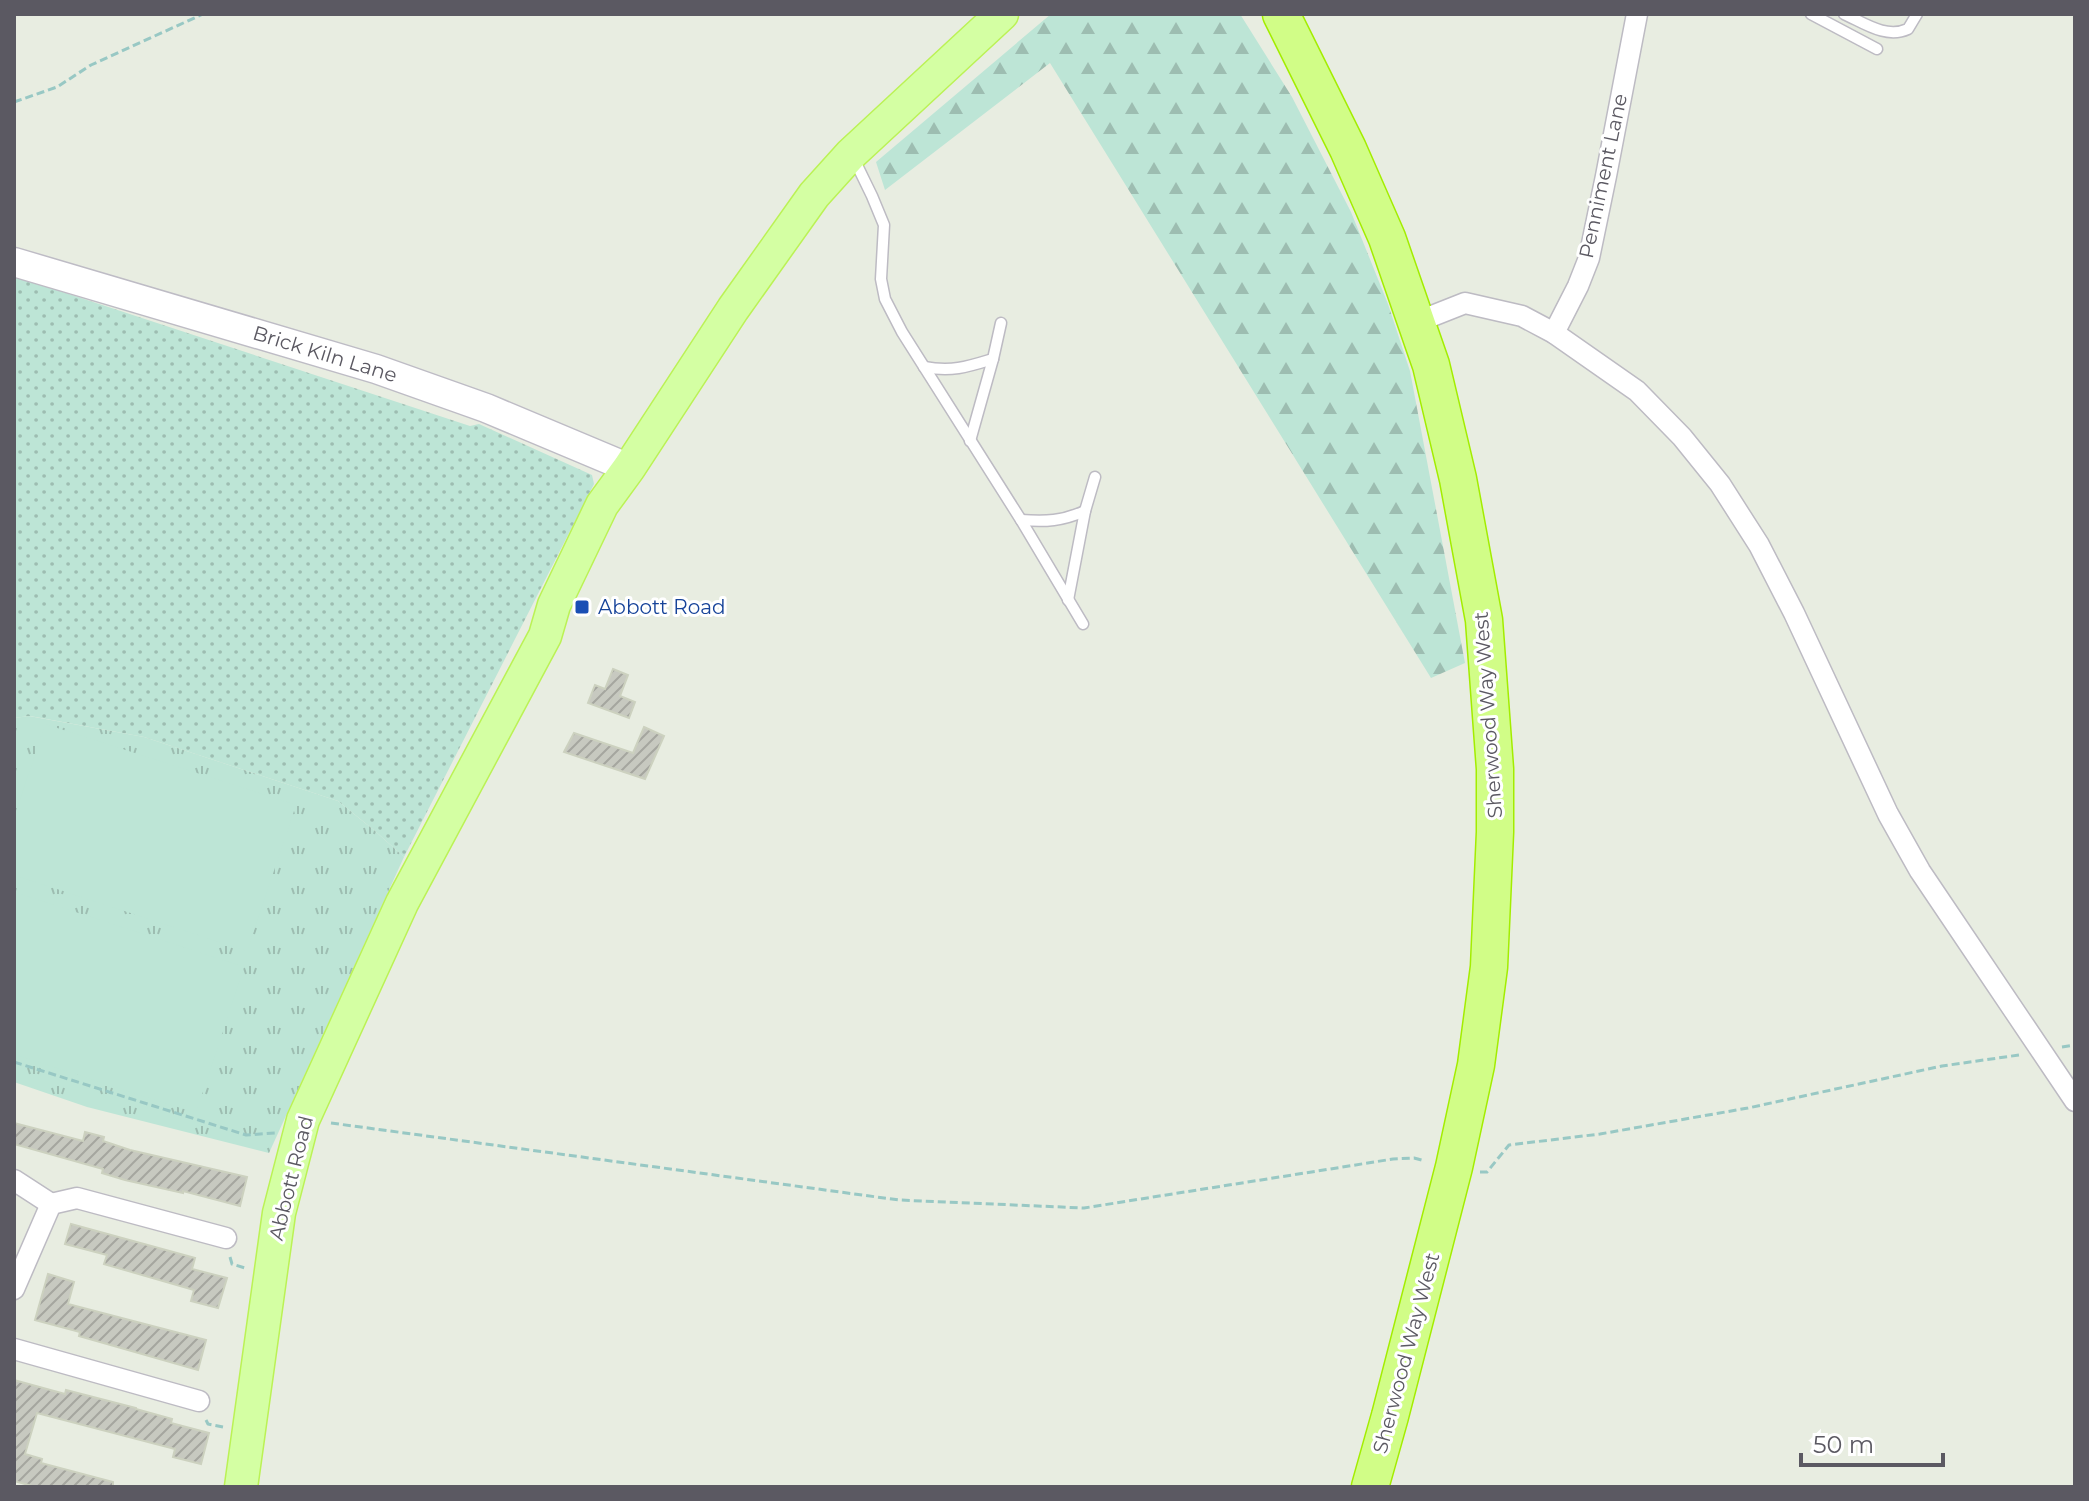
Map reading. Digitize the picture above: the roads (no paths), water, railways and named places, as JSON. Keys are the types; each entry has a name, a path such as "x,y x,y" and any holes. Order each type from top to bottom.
{"highway":[{"name":"Sherwood Way West","path":"1281,14 1348,149 1387,238 1431,365 1458,479 1484,620 1495,769 1489,967 1476,1065 1451,1182 1370,1487"}],"main road":[{"name":"Abbott Road","path":"241,1487 291,1126 402,903 545,636 567,609 619,513 629,468 733,309 814,195 851,154 1002,14"}],"street":[{"name":"Penniment Lane","path":"1554,333 1589,258 1637,14"},
{"name":"Brick Kiln Lane","path":"14,262 376,369 486,408 629,468"},
{"path":"1417,322 1465,303 1522,316 1554,333 1637,391 1682,437 1720,484 1759,545 1888,814 1920,871 2075,1101"},
{"path":"14,1180 51,1204 77,1198 226,1238"},
{"path":"14,1289 51,1204"},
{"path":"14,1349 199,1401"}],"lane":[{"path":"1811,14 1877,49"},
{"path":"1844,14 1892,33 1908,29 1917,14"},
{"path":"851,154 884,225 881,279 885,299 902,332 1083,624"},
{"path":"970,441 1001,323"},
{"path":"924,367 944,370 993,359"},
{"path":"1068,600 1085,511 1095,477"},
{"path":"1021,520 1040,522 1065,519 1085,511"}],"place":[{"name":"Abbott Road","path":"582,607"}]}
